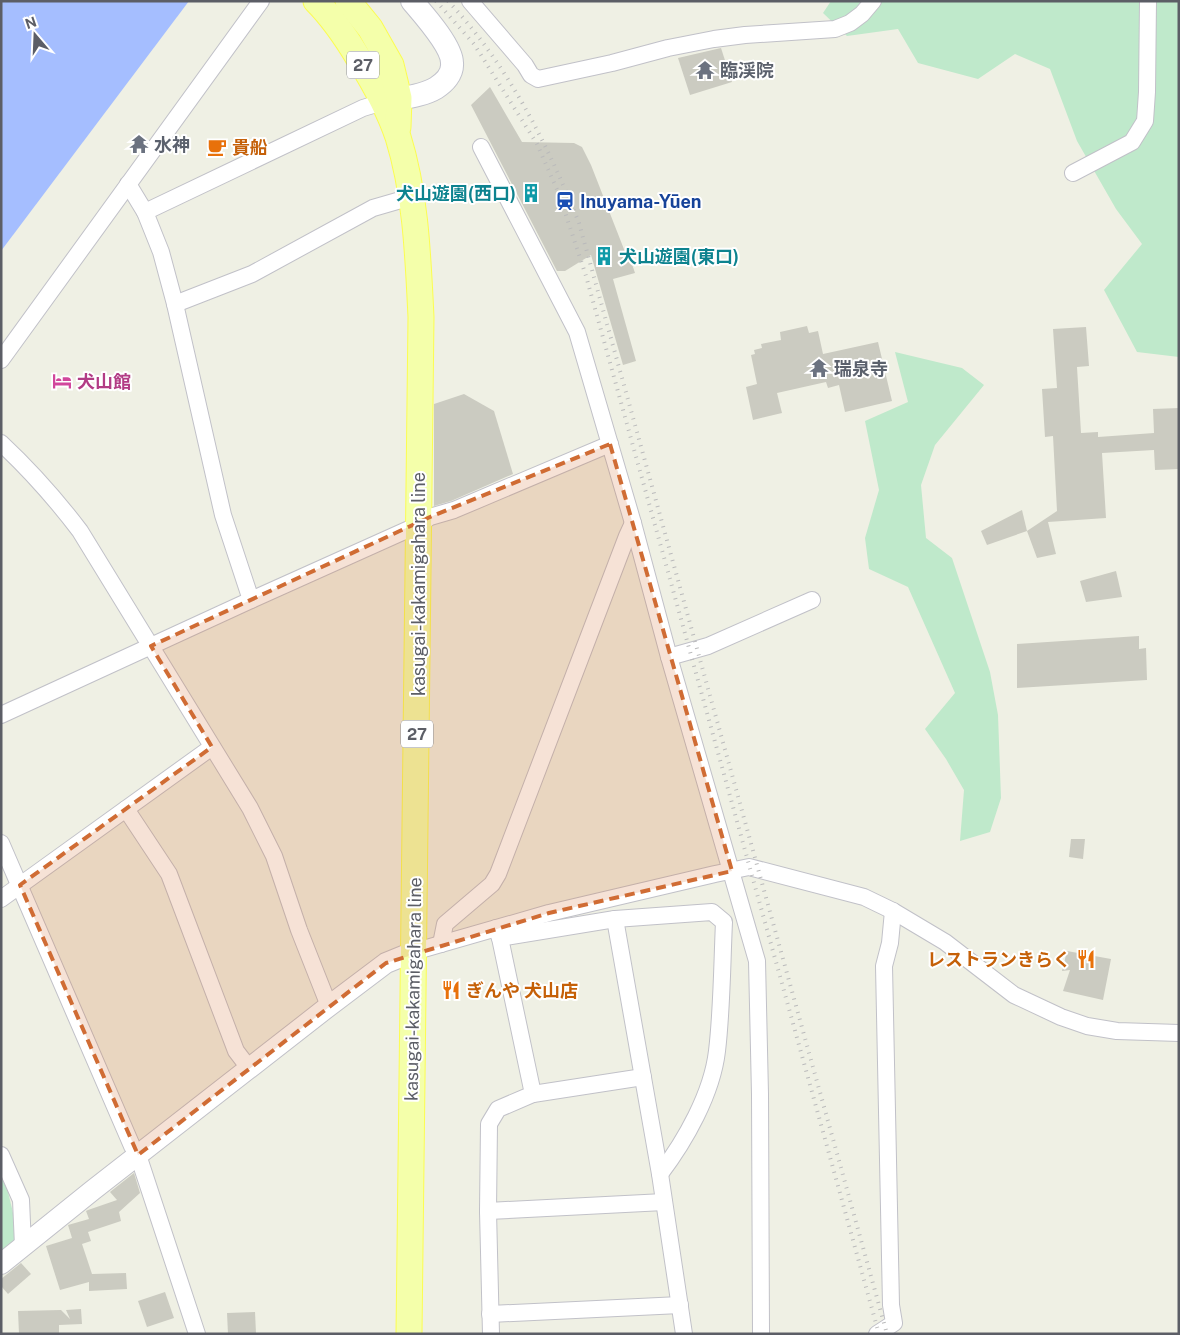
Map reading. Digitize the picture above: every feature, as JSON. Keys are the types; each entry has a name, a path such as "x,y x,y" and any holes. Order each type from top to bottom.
{"main road":[{"name":"27","path":"316,1 345,37 368,75 391,100"},
{"name":"kasugai-kakamigahara line","path":"348,1 370,28 391,65 391,100 411,197 422,317 409,1334"},
{"path":"391,100 436,88 446,80 453,62 448,49 434,27 412,1"}],"street":[{"path":"1,360 260,1"},
{"path":"470,1 525,65 531,75 538,79 714,39 835,29 850,24 873,1"},
{"path":"1073,173 1132,142 1145,121 1148,1"},
{"path":"145,212 363,108 391,100"},
{"path":"481,147 577,332 757,961 760,1094 761,1334"},
{"path":"128,184 145,212 161,252 175,304 223,516 250,600"},
{"path":"175,304 252,274 373,208 411,197"},
{"path":"1,443 54,496 75,524 250,808 274,856 299,930 330,1006"},
{"path":"1,715 418,525 430,517 454,510 610,444"},
{"path":"441,944 445,924 492,884 498,874 633,523"},
{"path":"669,657 708,646 812,600"},
{"path":"1,898 212,747"},
{"path":"126,809 169,874 236,1051 249,1068"},
{"path":"1,844 132,1146 138,1155 197,1334"},
{"path":"498,933 549,913 749,867 864,897 894,911 945,942 1014,995 1061,1017 1087,1026 1117,1031 1179,1033"},
{"path":"877,1334 894,1324 891,1305 884,966 890,943 894,911"},
{"path":"1,1264 249,1068 386,963 413,952 441,944 498,933 615,920 712,912 724,922 717,1053 707,1090 679,1149 660,1174"},
{"path":"615,920 660,1174 684,1334"},
{"path":"498,933 533,1094"},
{"path":"491,1334 488,1211 490,1124 498,1108 533,1094 642,1077"},
{"path":"1,1155 21,1200 22,1246"},
{"path":"488,1211 664,1202"},
{"path":"490,1314 680,1305"}],"highlighted area":[{"path":"610,444 732,871 549,913 386,963 138,1155 20,885 212,747 151,646 430,517"}],"green space":[{"path":"831,1 1179,1 1179,357 1137,352 1104,290 1142,244 1116,209 1077,141 1050,69 1015,54 978,79 918,63 898,29 847,36 823,13"},
{"path":"895,352 962,368 984,385 935,445 921,485 926,538 952,558 990,672 998,715 1001,798 990,832 960,841 964,790 946,759 925,729 955,693 908,587 869,569 865,538 879,490 865,421 908,402"},
{"path":"1,1176 8,1192 15,1221 15,1246 1,1257"}],"water":[{"path":"1,1 189,1 1,251"}],"building":[{"name":"臨渓院","path":"721,48 732,82 690,95 678,58"},
{"path":"490,87 522,142 574,143 582,147 635,273 613,279 636,361 623,365 591,255 565,271 557,271 471,105"},
{"name":"瑞泉寺","path":"807,326 809,333 818,331 823,354 878,342 892,401 845,412 839,385 828,388 826,382 777,393 782,413 753,420 746,387 757,384 751,355 755,354 754,350 762,348 761,344 781,340 780,332"},
{"path":"1086,327 1089,366 1077,367 1081,433 1098,432 1098,437 1154,433 1153,409 1179,408 1179,469 1155,470 1154,450 1102,453 1106,518 1048,522 1056,554 1037,558 1027,531 1057,511 1053,436 1045,437 1042,389 1057,388 1053,329"},
{"path":"464,394 494,411 513,474 451,501 434,506 434,404"},
{"path":"1022,510 1027,531 987,545 981,531"},
{"path":"1116,571 1122,597 1086,602 1080,581"},
{"path":"1139,636 1139,649 1146,648 1147,680 1017,688 1017,644"},
{"path":"1071,839 1085,839 1083,859 1069,857"},
{"path":"1067,951 1111,959 1103,1000 1063,991 1070,970 1062,971"},
{"path":"134,1173 140,1193 119,1212 121,1221 88,1232 91,1241 82,1244 92,1274 126,1273 127,1289 89,1291 89,1282 60,1290 46,1246 72,1238 68,1225 89,1219 86,1211 117,1200 110,1192"},
{"path":"21,1263 31,1274 8,1294 1,1286 1,1279"},
{"path":"165,1292 174,1318 147,1327 138,1301"},
{"path":"81,1309 82,1324 59,1325 59,1334 19,1334 18,1311 61,1310 70,1319 66,1310"},
{"path":"255,1312 256,1333 228,1334 227,1313"}],"railway":[{"path":"436,1 474,44 537,144 559,194 586,276 879,1334"},
{"path":"448,1 489,51 524,106 567,193 579,223 887,1334"}],"place":[{"name":"臨渓院","path":"705,70"},
{"name":"水神","path":"139,144"},
{"name":"貴船","path":"217,147"},
{"name":"犬山遊園(西口)","path":"531,193"},
{"name":"Inuyama-Yūen","path":"565,201"},
{"name":"犬山遊園(東口)","path":"604,256"},
{"name":"瑞泉寺","path":"819,368"},
{"name":"犬山館","path":"62,381"},
{"name":"レストランきらく","path":"1086,959"},
{"name":"ぎんや 犬山店","path":"451,990"}]}
